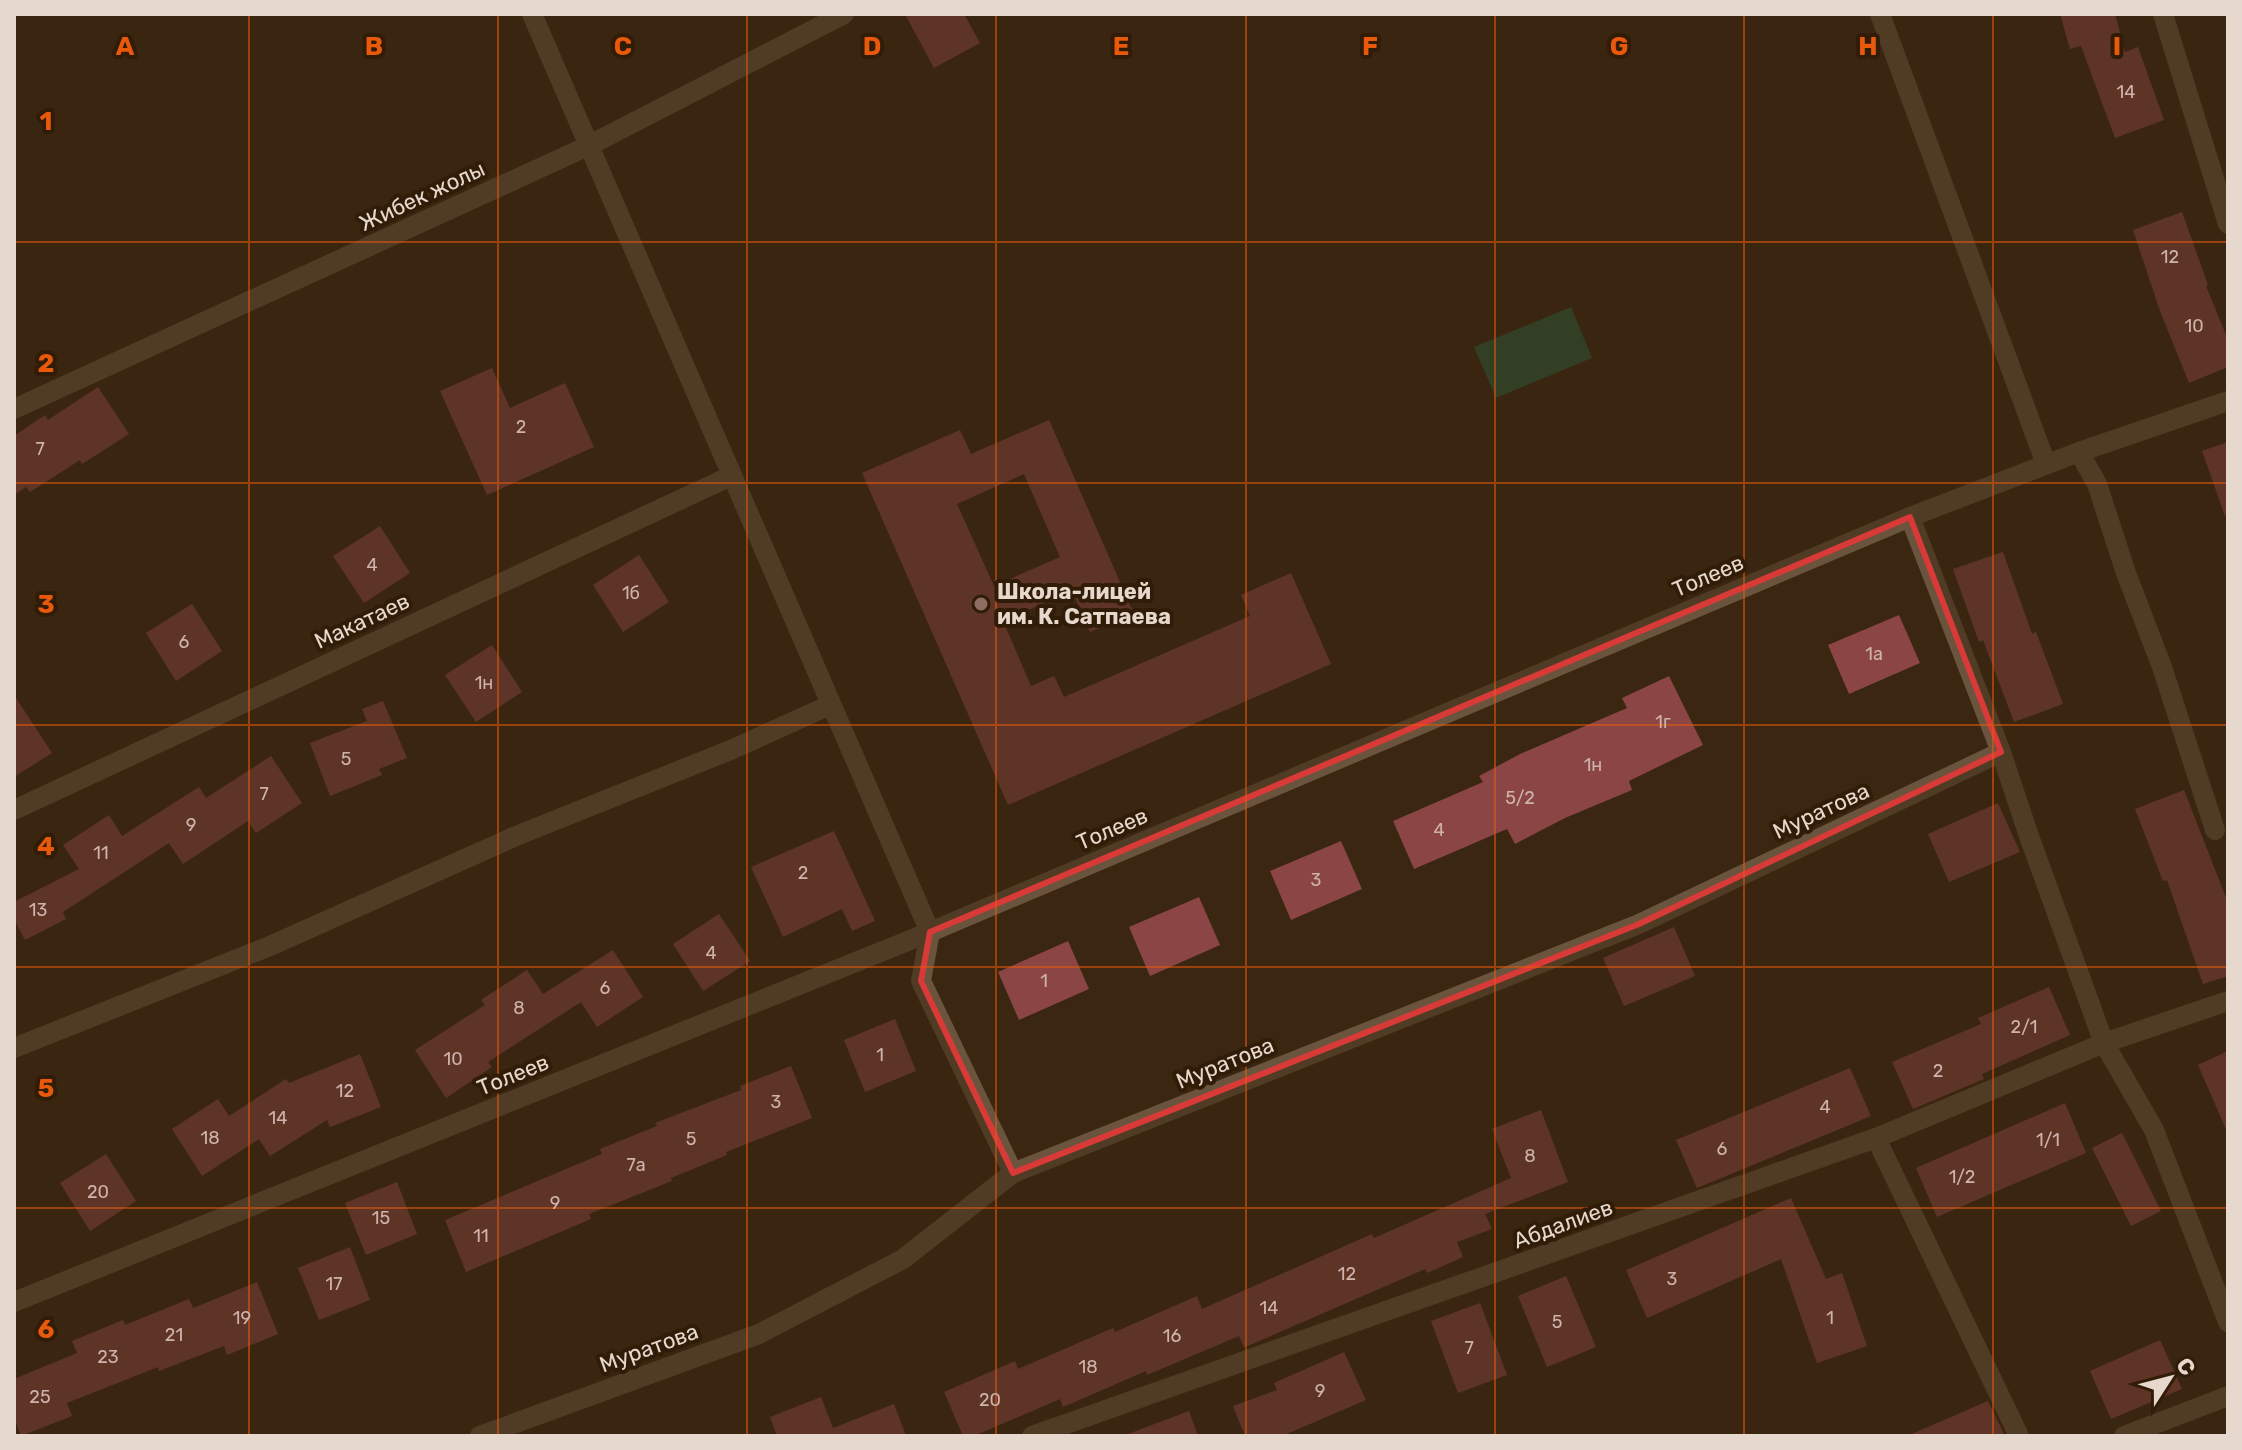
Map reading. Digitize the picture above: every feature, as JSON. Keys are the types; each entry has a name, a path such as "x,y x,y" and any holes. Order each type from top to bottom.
{"street":[{"path":"532,14 930,932 921,981 1013,1173"},
{"name":"Жибек жолы","path":"14,409 588,146 844,14"},
{"path":"1880,14 2046,464"},
{"path":"2163,14 2228,224"},
{"name":"Толеев","path":"14,1302 930,932 1910,517 2046,464 2228,401"},
{"path":"2079,452 2097,484 2126,573 2167,681 2215,830"},
{"name":"Макатаев","path":"14,810 731,476"},
{"path":"1910,517 2001,752 2104,1043 2154,1130 2228,1322"},
{"path":"14,1048 270,946 516,836 733,749 830,705"},
{"name":"Муратова","path":"480,1436 759,1334 903,1259 1013,1173 1639,924 2001,752"},
{"name":"Абдалиев","path":"1032,1436 1876,1138 2104,1043 2228,1001"},
{"path":"1876,1138 2019,1436"},
{"path":"2124,1436 2228,1396"}],"highlighted area":[{"path":"1910,517 2001,752 1639,924 1013,1173 921,981 930,932"}],"green space":[{"path":"1571,307 1592,358 1496,398 1474,347"}],"building":[{"path":"905,14 964,14 980,43 934,68"},
{"path":"2060,14 2115,14 2125,52 2138,47 2164,120 2115,138 2081,46 2070,49"},
{"path":"2182,212 2206,286 2228,340 2228,367 2189,383 2160,311 2133,230"},
{"path":"492,368 510,408 565,383 594,447 487,495 440,391"},
{"path":"98,387 129,434 30,492 26,487 14,495 14,436 45,415 48,420"},
{"name":"Школа-лицей им. К. Сатпаева","path":"1049,420 1134,614 1090,632 1072,591 1003,621 1031,686 1054,676 1064,697 1250,616 1241,595 1291,573 1331,664 1008,805 862,473 960,430 971,454","holes":["1024,474 1060,557 994,586 957,504"]},
{"path":"2228,442 2228,516 2225,516 2202,451"},
{"path":"380,526 410,573 364,603 333,556"},
{"path":"2003,552 2032,634 2036,632 2063,704 2014,722 1983,640 1979,642 1953,569"},
{"path":"639,555 669,602 623,632 593,585"},
{"path":"192,604 222,651 176,681 146,633"},
{"path":"1899,615 1920,663 1849,694 1828,645"},
{"path":"492,645 522,692 476,722 445,675"},
{"path":"1669,676 1703,745 1629,781 1632,790 1565,818 1515,844 1507,829 1414,869 1393,821 1483,782 1479,776 1520,754 1627,708 1622,698"},
{"path":"14,695 52,753 14,777"},
{"path":"383,701 407,758 379,769 382,775 330,796 310,743 367,721 362,709"},
{"path":"271,756 302,803 256,833 248,821 183,864 169,843 63,912 66,919 25,940 14,919 14,902 79,869 63,845 109,815 122,836 199,787 206,798"},
{"path":"2184,790 2228,903 2228,976 2203,984 2167,880 2163,881 2135,809"},
{"path":"1998,803 2020,852 1949,882 1928,834"},
{"path":"834,831 875,921 852,931 842,909 783,937 751,867"},
{"path":"1341,841 1362,889 1291,920 1270,871"},
{"path":"1199,897 1220,945 1150,976 1129,927"},
{"path":"719,914 750,961 703,991 673,944"},
{"path":"1674,927 1695,976 1624,1006 1603,958"},
{"path":"1068,941 1089,989 1019,1020 998,972"},
{"path":"613,950 643,997 597,1027 581,1002 488,1062 492,1067 446,1098 415,1050 485,1005 481,1000 527,970 543,994"},
{"path":"2049,987 2070,1035 1982,1074 1984,1079 1913,1109 1892,1062 1981,1024 1978,1018"},
{"path":"895,1019 916,1071 865,1092 844,1040"},
{"path":"2228,1051 2228,1134 2198,1065"},
{"path":"360,1054 381,1107 330,1127 327,1120 270,1156 259,1139 202,1176 172,1129 218,1099 229,1116 286,1079 289,1083"},
{"path":"791,1066 812,1118 726,1152 727,1155 671,1178 672,1181 589,1214 591,1219 466,1272 445,1220 602,1154 600,1149 657,1126 655,1123 741,1090 740,1086"},
{"path":"1850,1068 1871,1116 1697,1188 1676,1140"},
{"path":"2065,1103 2086,1153 1937,1217 1916,1168"},
{"path":"1541,1110 1568,1182 1485,1214 1492,1229 1457,1242 1463,1257 1427,1273 1425,1269 1250,1345 1244,1347 1239,1336 1063,1407 1060,1399 974,1436 963,1436 944,1392 1015,1361 1018,1369 1197,1296 1202,1309 1372,1234 1374,1238 1511,1178 1492,1129"},
{"path":"2122,1133 2161,1211 2131,1226 2092,1148"},
{"path":"106,1154 136,1201 90,1231 60,1183"},
{"path":"397,1182 417,1234 366,1255 345,1203"},
{"path":"1791,1198 1826,1279 1842,1273 1867,1346 1817,1363 1781,1259 1647,1318 1626,1270"},
{"path":"350,1247 370,1300 319,1320 298,1268"},
{"path":"1566,1276 1596,1347 1547,1367 1518,1296"},
{"path":"257,1282 278,1334 227,1355 224,1346 159,1371 158,1367 67,1403 72,1416 21,1436 14,1418 14,1379 77,1353 72,1341 123,1320 125,1325 189,1299 193,1308"},
{"path":"1480,1303 1507,1375 1458,1393 1431,1321"},
{"path":"2160,1340 2182,1389 2111,1419 2090,1371"},
{"path":"1344,1352 1366,1400 1282,1436 1245,1436 1233,1406 1277,1390 1274,1383"},
{"path":"821,1397 833,1428 894,1404 906,1436 777,1436 770,1417"},
{"path":"1988,1401 2005,1436 1907,1436"},
{"path":"1189,1411 1198,1436 1128,1436 1128,1434"}],"place":[{"name":"Школа-лицей им. К. Сатпаева","path":"981,604"}]}
